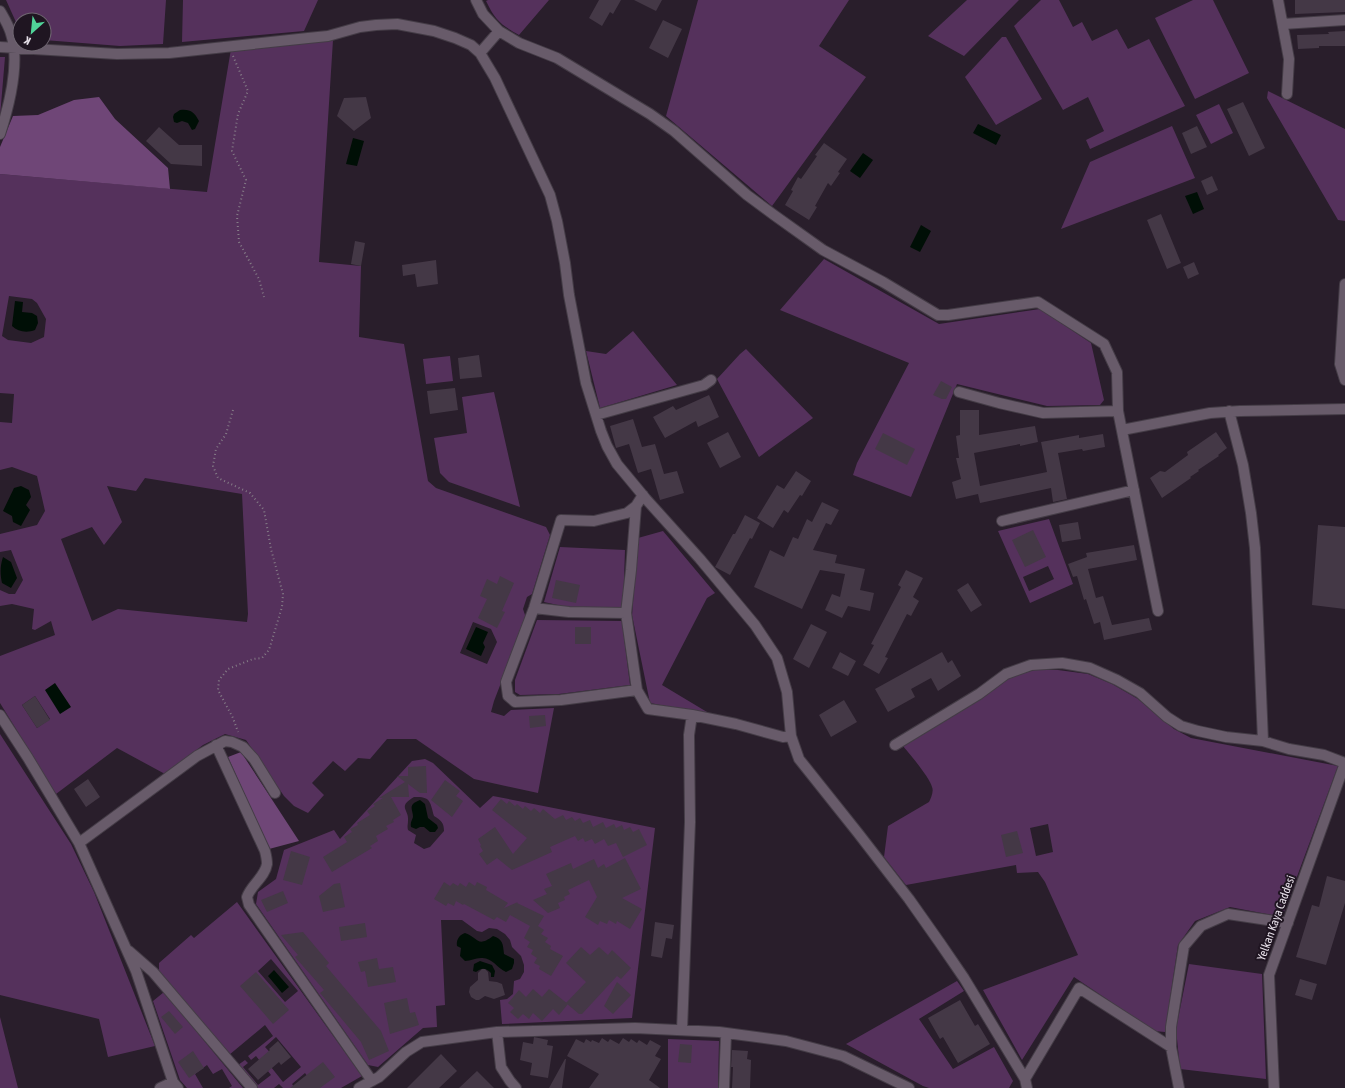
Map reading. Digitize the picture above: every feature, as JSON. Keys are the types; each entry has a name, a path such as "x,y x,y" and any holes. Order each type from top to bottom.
{"street":[{"path":"476,0 483,14 499,31 519,43 557,58 650,114 674,131 747,195 824,250 883,282 938,315 948,315 1038,302 1104,344 1117,372 1118,411 1158,610"},
{"path":"1278,0 1289,59 1287,94"},
{"path":"0,11 11,33 12,40"},
{"path":"1283,24 1345,20"},
{"path":"52,50 117,54 169,53 328,36 376,24 397,24 434,31 456,38 471,45 480,54 494,78 550,195 557,221 565,263 568,295 586,383 600,431 607,446 617,464 755,625 777,658 787,692 791,736 799,759 909,899 940,943 968,985 1026,1083"},
{"path":"480,54 499,31"},
{"path":"0,47 12,47"},
{"path":"0,134 8,108 12,87 13,52"},
{"path":"1345,284 1340,364 1345,380"},
{"path":"596,415 704,385 711,380"},
{"path":"959,392 1043,413 1118,411"},
{"path":"1122,430 1210,413 1345,409"},
{"path":"1229,412 1243,465 1256,548 1263,741"},
{"path":"1002,521 1134,490"},
{"path":"637,690 561,700 515,702 508,696 506,682 534,608 561,520 594,521 627,513 636,506 643,495"},
{"path":"636,506 626,613 637,690 648,709 692,715 736,724 783,737 791,736"},
{"path":"534,608 569,612 626,613"},
{"path":"895,745 979,694 1006,674 1031,665 1062,663 1090,668 1117,680 1140,693 1167,717 1181,726 1226,737 1263,741 1289,749 1324,755 1345,763"},
{"path":"0,715 28,758 79,843 127,950 136,971 176,1085 160,1088"},
{"path":"682,1030 690,822 689,735 692,715"},
{"path":"79,843 197,756 225,741 232,742 243,747 254,759 275,793"},
{"path":"216,745 265,851 267,864 261,876 249,890 247,897 249,904 372,1081"},
{"name":"Yelkan Kaya Caddesi","path":"1274,1088 1269,975 1345,763"},
{"path":"1179,1088 1171,1047 1171,1027 1184,946 1201,926 1228,914 1288,923"},
{"path":"127,950 153,972 252,1088"},
{"path":"1026,1083 1079,988 1171,1047"},
{"path":"359,1088 379,1077 406,1052 422,1042 496,1032 635,1028 682,1030 786,1041 843,1056 909,1088"},
{"path":"496,1032 501,1066 516,1088"},
{"path":"724,1088 726,1034"}],"path":[{"path":"230,46 234,60 248,91 238,114 232,151 246,180 237,216 239,242 259,279 264,297"},
{"path":"232,742 238,732 233,718 218,690 219,680 228,669 253,659 262,658 269,650 282,607 283,594 271,549 264,510 250,493 218,478 213,466 216,449 226,434 234,410"}],"shaded area":[{"path":"6,0 166,0 163,44 120,46 52,41 52,12 12,12 12,13"},
{"path":"183,0 318,0 304,31 182,42"},
{"path":"549,0 519,35 503,25 492,13 486,1"},
{"path":"698,0 849,0 819,46 866,77 772,206 666,116"},
{"path":"967,0 1019,0 964,56 928,36"},
{"path":"1041,0 1059,0 1073,27 1082,22 1092,41 1117,29 1128,49 1149,39 1185,106 1090,149 1086,140 1104,131 1088,97 1063,110 1014,26"},
{"path":"1193,0 1213,0 1249,73 1195,99 1155,18"},
{"path":"1002,37 1006,37 1042,99 996,125 965,77"},
{"path":"333,40 319,262 361,266 359,337 404,344 428,481 436,488 546,527 550,535 532,594 527,597 523,609 526,618 491,712 504,716 511,710 554,708 538,793 474,779 416,739 387,739 370,759 358,758 345,771 333,761 312,783 324,795 308,813 294,806 284,796 246,740 225,734 203,745 165,774 117,748 56,794 0,703 0,656 55,635 51,621 35,630 32,629 34,609 12,604 0,606 0,590 9,594 15,594 23,580 11,550 0,552 0,534 37,525 45,511 37,476 12,467 0,470 0,422 12,423 14,394 0,393 0,174 207,192 231,49","holes":["9,296 32,299 37,303 46,319 44,337 31,343 8,340 2,336","145,478 242,494 248,614 247,622 118,609 92,621 61,539 92,527 104,545 122,522 107,486 136,491","473,622 491,629 497,642 487,664 460,653","35,696 50,719 37,728 22,705"]},
{"path":"0,57 5,57 0,117"},
{"path":"1268,91 1345,129 1345,221 1338,220 1267,98"},
{"path":"99,97 115,119 168,168 170,189 0,174 0,147 13,116 38,115 74,100"},
{"path":"1219,104 1233,133 1211,144 1196,115"},
{"path":"180,110 190,111 195,115 199,121 195,129 192,130 188,123 182,121 177,123 174,122 174,114"},
{"path":"978,124 1001,135 996,145 973,133"},
{"path":"1172,126 1195,178 1061,229 1090,162"},
{"path":"353,138 364,141 357,166 346,164"},
{"path":"863,153 873,160 860,178 850,171"},
{"path":"1197,192 1204,209 1193,214 1185,196"},
{"path":"921,225 931,231 920,252 910,247"},
{"path":"824,259 939,324 1040,309 1091,343 1104,400 1100,405 1047,406 957,384 911,497 853,475 857,463 909,363 780,310"},
{"path":"15,301 23,302 22,312 32,313 37,316 38,323 35,330 17,330 12,326"},
{"path":"633,331 677,385 600,408 586,351 606,354"},
{"path":"746,349 813,418 759,457 717,379"},
{"path":"450,356 453,381 426,384 423,359"},
{"path":"494,392 520,507 449,482 440,473 434,438 467,433 462,397"},
{"path":"21,486 29,490 31,497 26,505 30,510 21,526 13,522 12,516 3,511 14,488"},
{"path":"1049,519 1073,584 1030,603 998,531","holes":["1048,566 1054,579 1029,591 1023,577"]},
{"path":"663,531 715,593 707,598 662,685 712,715 650,703 632,615 638,538"},
{"path":"560,547 625,550 623,608 571,608 544,602"},
{"path":"3,557 11,562 17,578 11,588 2,583 1,564"},
{"path":"537,620 622,621 630,685 559,694 520,695 515,692 515,680"},
{"path":"476,627 488,632 483,643 485,647 481,656 466,649"},
{"path":"1034,670 1058,670 1088,674 1112,684 1138,699 1174,729 1191,738 1338,766 1282,917 1230,907 1195,921 1178,945 1165,1032 1154,1031 1074,977 1022,1060 983,990 1078,955 1045,882 1038,872 1017,873 1016,865 906,885 884,857 888,826 929,802 933,789 919,766 902,745 1008,678","holes":["1048,824 1053,852 1036,856 1030,828"]},
{"path":"55,683 71,707 60,714 45,690"},
{"path":"0,734 71,844 94,892 155,1046 108,1057 99,1019 0,995"},
{"path":"241,752 299,841 269,849 228,757"},
{"path":"425,759 433,763 480,808 493,796 655,828 632,1018 502,1024 500,1000 507,999 513,994 514,981 520,979 524,972 524,965 521,956 512,947 510,940 505,934 497,929 489,928 482,932 477,931 462,920 441,920 445,1005 436,1006 437,1027 423,1028 378,1067 368,1065 256,904 258,892 276,879 284,850 334,830 340,839 412,761","holes":["414,797 420,797 429,801 434,816 442,822 444,828 444,831 430,847 424,849 414,843 416,835 408,830 408,816 405,808 406,803 409,800"]},
{"path":"420,800 425,804 428,818 437,825 438,828 435,832 430,832 424,827 416,829 411,827 413,817 412,805"},
{"path":"237,902 362,1076 341,1088 316,1088 305,1073 292,1084 295,1088 283,1088 279,1084 274,1088 257,1088 238,1065 245,1060 248,1063 243,1067 258,1085 271,1075 256,1056 251,1060 248,1056 273,1036 265,1025 229,1055 159,973 159,963 191,935 194,938","holes":["271,959 298,991 285,1002 258,971","276,1037 301,1067 283,1082 271,1067 278,1061 265,1047"]},
{"path":"465,933 481,942 488,940 493,936 501,940 504,954 514,959 512,969 506,972 485,958 465,961 460,956 461,948 457,946 457,944 460,936"},
{"path":"480,961 492,965 495,971 494,977 491,977 491,973 485,969 481,969 476,972 473,971 474,964"},
{"path":"1189,964 1262,974 1266,1079 1180,1069 1176,1029"},
{"path":"274,970 289,987 282,993 268,976"},
{"path":"957,981 964,991 919,1019 953,1069 994,1047 1013,1081 1009,1088 929,1088 846,1044"},
{"path":"164,992 243,1088 229,1088 232,1086 222,1069 213,1074 207,1065 195,1074 203,1088 187,1088 180,1080 153,1001"},
{"path":"0,1017 18,1088 0,1088"},
{"path":"668,1039 719,1041 718,1088 668,1088"}],"building":[{"path":"599,0 621,0 613,14 610,12 602,26 589,18"},
{"path":"634,0 662,0 656,11"},
{"path":"1295,0 1345,0 1345,12 1295,14"},
{"path":"663,20 682,29 668,58 649,48"},
{"path":"1345,31 1345,46 1319,46 1319,48 1298,49 1297,35 1329,34 1328,32"},
{"path":"366,97 371,118 354,131 337,116 344,98"},
{"path":"1243,102 1265,148 1249,156 1227,109"},
{"path":"1197,126 1207,147 1191,154 1182,133"},
{"path":"159,127 179,145 202,145 202,166 171,164 146,141"},
{"path":"824,143 847,159 831,186 828,183 809,220 785,205 793,191 791,190 798,177 801,179"},
{"path":"1212,176 1218,190 1207,195 1201,181"},
{"path":"1161,214 1181,263 1167,269 1147,220"},
{"path":"355,241 365,243 361,266 351,264"},
{"path":"436,260 438,284 417,287 415,274 403,276 402,265"},
{"path":"1194,262 1199,274 1188,279 1183,267"},
{"path":"479,355 482,377 460,379 458,358"},
{"path":"941,381 952,387 946,399 933,395"},
{"path":"455,388 458,410 430,414 427,391"},
{"path":"709,395 719,417 698,427 696,421 665,438 653,417 673,406 676,410"},
{"path":"960,410 979,410 979,435 1035,426 1038,442 974,453 980,486 1047,472 1041,442 1079,435 1079,438 1103,434 1105,447 1058,453 1067,499 1053,502 1051,488 980,503 978,494 956,499 952,482 961,479 956,458 959,458 956,436 960,435"},
{"path":"633,419 642,447 655,444 664,474 677,471 684,493 660,500 651,469 638,473 629,444 616,448 610,426"},
{"path":"728,432 741,457 720,468 707,443"},
{"path":"1216,432 1227,448 1218,455 1219,456 1198,470 1199,471 1190,477 1191,478 1162,498 1150,478 1160,471 1165,472 1188,455 1187,452"},
{"path":"883,433 915,449 907,465 875,449"},
{"path":"796,471 811,481 802,496 800,495 788,513 784,510 773,528 757,518 777,485 784,489"},
{"path":"822,502 839,510 831,525 826,523 813,550 837,555 835,563 865,569 860,590 874,593 870,611 848,606 842,618 825,610 832,594 840,597 845,574 820,570 802,609 754,587 770,550 784,557 793,537 798,539 807,519 812,522"},
{"path":"745,515 760,523 730,575 715,567"},
{"path":"1078,522 1081,539 1062,542 1059,525"},
{"path":"1318,525 1345,527 1345,609 1312,605"},
{"path":"1033,530 1046,557 1025,567 1012,540"},
{"path":"1134,545 1137,560 1088,569 1096,598 1103,596 1112,625 1149,618 1152,630 1104,640 1100,622 1094,624 1086,599 1084,600 1077,576 1073,577 1068,564 1087,557 1086,553"},
{"path":"906,570 923,578 913,597 919,601 911,616 907,614 885,657 888,658 879,674 863,665 874,645 871,644 901,587 898,585"},
{"path":"500,576 514,583 502,611 505,612 497,628 478,618 487,599 480,596 487,579 497,584"},
{"path":"556,580 580,585 576,603 552,598"},
{"path":"968,583 982,605 971,612 957,590"},
{"path":"811,624 827,632 809,668 793,659"},
{"path":"575,627 591,627 591,644 575,644"},
{"path":"840,652 856,661 848,676 832,668"},
{"path":"942,652 948,663 952,660 961,676 938,691 931,678 911,689 915,697 888,712 875,689"},
{"path":"35,696 50,720 37,728 22,705"},
{"path":"844,700 857,722 831,737 819,715"},
{"path":"545,715 546,726 530,728 529,716"},
{"path":"426,766 427,793 420,793 408,784 409,797 391,797 401,815 393,820 394,822 386,826 388,829 376,836 378,841 370,846 372,848 332,872 323,857 347,842 344,837 352,832 350,829 358,825 357,823 370,815 367,811 375,806 373,804 383,798 379,798 405,782 397,776 408,776 408,767"},
{"path":"88,779 100,797 86,807 74,789"},
{"path":"445,780 460,791 456,796 463,801 452,817 431,800"},
{"path":"501,799 507,804 509,801 515,806 517,804 523,809 525,806 531,811 534,808 540,813 543,809 555,819 563,815 566,820 572,817 575,821 580,818 583,823 590,820 593,827 603,822 606,828 614,824 616,828 622,825 624,830 630,827 633,832 639,829 647,845 623,857 616,843 608,846 604,839 595,844 592,839 585,842 583,838 578,841 575,836 550,847 552,852 512,870 497,858 487,865 479,854 483,851 478,839 495,827 513,854 527,838 492,810"},
{"path":"1017,831 1023,853 1006,857 1001,835"},
{"path":"291,851 310,857 302,885 283,880"},
{"path":"625,858 641,889 622,898 642,909 630,929 617,921 616,924 609,920 607,924 600,921 598,925 585,917 597,897 589,880 568,890 570,894 564,897 565,900 558,903 560,908 548,913 533,900 547,894 544,889 552,886 546,874 571,863 573,869 594,859 598,868 604,864 606,868"},
{"path":"1327,876 1345,881 1345,903 1326,965 1296,957 1312,905 1319,907"},
{"path":"444,882 450,886 453,883 458,886 460,883 466,887 469,882 475,886 477,882 487,887 486,890 508,903 504,908 518,902 517,903 544,916 538,926 544,930 541,934 548,938 545,942 551,946 550,949 563,956 551,976 539,969 540,966 534,963 537,958 531,954 533,950 527,947 530,942 524,938 530,926 510,915 506,922 497,917 494,920 456,901 454,906 448,903 446,906 434,899"},
{"path":"340,883 345,907 323,912 319,896 334,884"},
{"path":"283,891 288,903 267,912 261,900"},
{"path":"655,922 674,925 672,939 666,938 662,958 651,956"},
{"path":"365,923 367,937 341,941 339,927"},
{"path":"303,932 329,963 326,966 381,1031 389,1051 369,1060 361,1042 320,993 324,990 295,957 298,955 281,935"},
{"path":"581,947 590,955 599,947 608,955 612,950 631,968 621,979 617,976 582,1014 579,1014 566,1003 586,982 566,963"},
{"path":"377,958 379,969 393,967 396,982 368,987 365,971 361,972 358,962"},
{"path":"482,969 485,969 488,972 489,981 502,984 505,995 494,999 485,996 479,1000 471,997 469,992 470,987 478,980 478,973"},
{"path":"256,972 289,1010 273,1024 240,986"},
{"path":"1300,979 1317,984 1312,1000 1295,995"},
{"path":"617,982 631,995 613,1014 604,1006"},
{"path":"533,989 542,997 549,989 568,1004 559,1015 553,1009 542,1021 533,1013 529,1019 523,1014 518,1019 510,1012 514,1008 508,1003 519,990 526,997"},
{"path":"407,998 410,1013 415,1012 419,1025 390,1034 384,1003"},
{"path":"960,1000 975,1026 978,1024 990,1044 958,1063 943,1037 940,1039 928,1018"},
{"path":"169,1011 183,1027 175,1034 161,1017"},
{"path":"534,1037 548,1040 547,1045 553,1046 548,1078 530,1075 532,1063 520,1060 523,1042 533,1044"},
{"path":"602,1038 608,1042 610,1039 619,1044 623,1038 629,1042 631,1039 637,1043 639,1040 647,1045 650,1040 661,1046 655,1056 661,1059 649,1080 660,1088 589,1088 599,1074 567,1056 576,1039 584,1043 586,1039 591,1042 592,1040 599,1043"},
{"path":"278,1041 291,1057 281,1065 279,1062 258,1080 248,1069"},
{"path":"680,1044 692,1045 691,1063 678,1062"},
{"path":"732,1050 748,1051 747,1059 751,1060 750,1088 732,1088"},
{"path":"193,1051 204,1068 189,1078 178,1062"},
{"path":"441,1054 457,1071 439,1088 407,1088"},
{"path":"565,1059 562,1088 549,1088"},
{"path":"323,1062 335,1077 320,1088 290,1088"},
{"path":"477,1071 494,1088 459,1088"}]}
